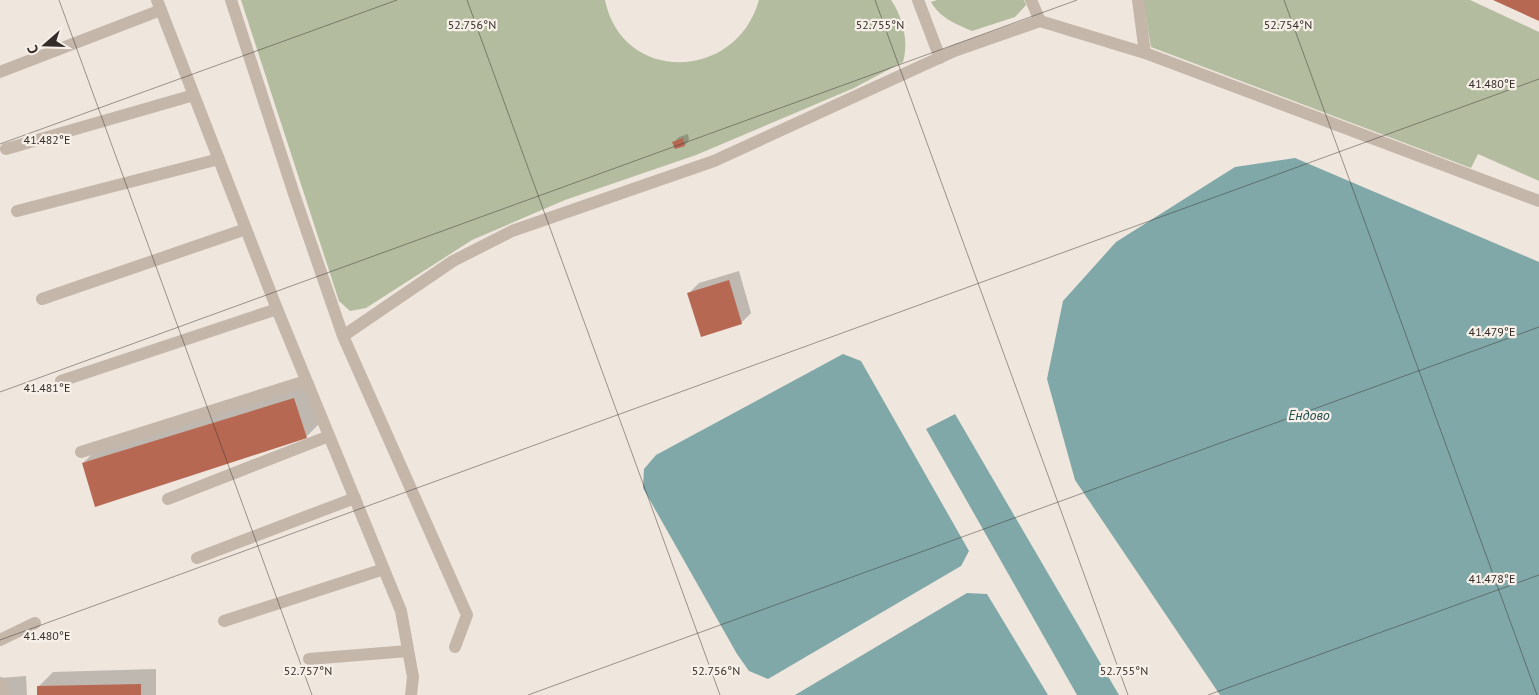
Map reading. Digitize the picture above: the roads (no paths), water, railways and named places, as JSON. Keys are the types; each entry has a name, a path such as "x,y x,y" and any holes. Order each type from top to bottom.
{"lane":[{"path":"231,0 294,194 343,336 467,615 455,647"},
{"path":"918,0 940,58"},
{"path":"1032,0 1040,21"},
{"path":"1138,0 1145,53"},
{"path":"0,72 159,5 277,309 401,611 413,677 419,695"},
{"path":"343,336 453,261 512,231 714,161 940,58 1040,21 1145,53 1539,201"},
{"path":"6,149 194,94"},
{"path":"17,211 219,159"},
{"path":"42,299 246,229"},
{"path":"62,381 277,309"},
{"path":"81,452 306,380"},
{"path":"168,499 329,436"},
{"path":"197,558 355,498"},
{"path":"224,621 384,569"},
{"path":"0,640 35,624"},
{"path":"309,659 408,651"},
{"path":"411,695 413,677"},
{"path":"0,683 5,695"}],"water":[{"name":"Ендово","path":"1295,158 1539,262 1539,695 1220,695 1075,480 1047,379 1063,301 1116,242 1235,167"},
{"path":"843,354 861,361 969,551 961,566 768,679 749,671 737,654 643,488 644,469 656,455"},
{"path":"955,414 1119,695 1077,695 926,429"},
{"path":"967,593 987,594 1048,695 795,695"}]}
